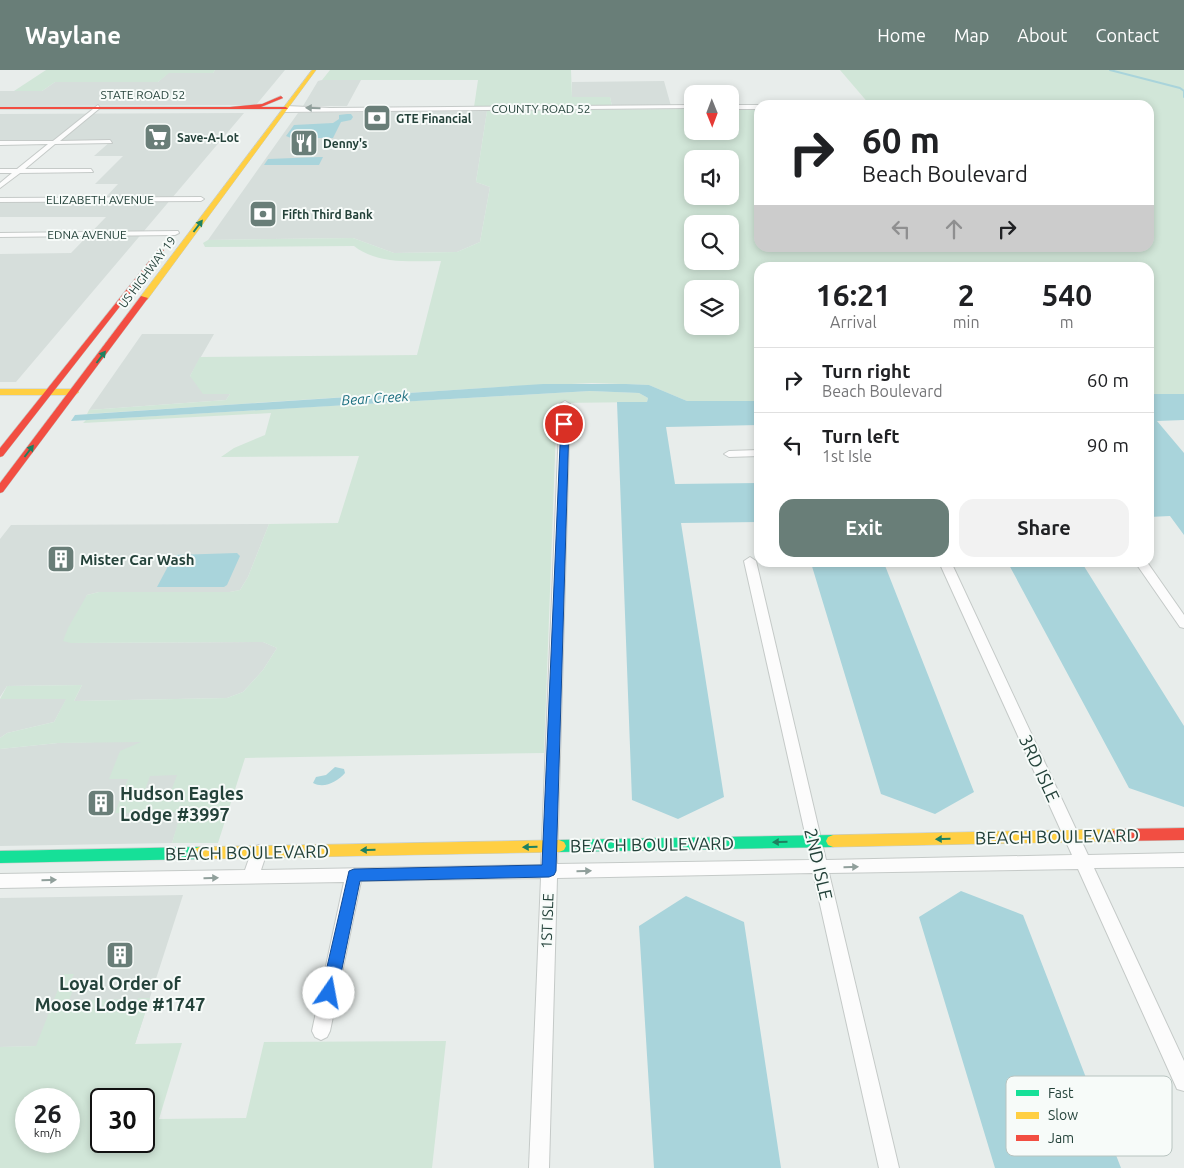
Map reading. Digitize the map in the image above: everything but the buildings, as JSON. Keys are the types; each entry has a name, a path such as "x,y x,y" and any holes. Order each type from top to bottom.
{"main road":[{"path":"262,120 302,70"},
{"name":"US HIGHWAY 19","path":"0,490 314,70"},
{"path":"232,107 263,105 281,97"},
{"path":"114,111 182,107"},
{"name":"STATE ROAD 52","path":"0,112 182,107 271,109"},
{"name":"STATE ROAD 52","path":"0,108 96,109 114,111 285,109"},
{"path":"239,149 242,153 235,166 240,170"},
{"path":"215,203 217,190 230,172 224,168"},
{"name":"US HIGHWAY 19","path":"0,454 204,195"},
{"path":"143,300 141,289 179,239 179,236 175,233"},
{"path":"0,392 72,396"},
{"path":"0,400 46,396"},
{"name":"BEACH BOULEVARD","path":"0,857 1184,834"}],"street":[{"path":"0,79 9,80"},
{"name":"COUNTY ROAD 52","path":"285,109 684,107"},
{"path":"739,107 754,107"},
{"path":"0,186 96,109"},
{"path":"0,143 110,142"},
{"path":"0,171 91,171"},
{"name":"ELIZABETH AVENUE","path":"0,200 204,195"},
{"name":"EDNA AVENUE","path":"0,234 175,233"},
{"name":"1ST ISLE","path":"539,1168 565,404"},
{"path":"729,454 754,453"},
{"name":"2ND ISLE","path":"750,561 889,1168"},
{"name":"3RD ISLE","path":"948,567 1184,1082"},
{"path":"1144,567 1184,624"},
{"path":"252,878 259,852"},
{"name":"BEACH BOULEVARD","path":"0,881 1184,860"},
{"path":"321,1031 354,875"}],"shaded area":[{"path":"215,70 285,70 256,105 0,106 0,91 42,91 55,82 158,82 168,73 213,73"},
{"path":"361,80 347,106 303,106 318,81"},
{"path":"664,81 671,106 612,106 610,97 572,97 572,82"},
{"path":"487,111 476,182 490,187 480,242 457,252 394,253 353,238 208,240 298,113"},
{"path":"244,113 16,382 0,382 0,254 71,253 106,217 0,217 0,198 105,198 118,184 95,184 123,156 94,156 111,141 0,141 0,114"},
{"path":"142,334 214,334 190,376 230,394 226,400 89,410"},
{"path":"269,524 248,577 240,590 230,592 99,592 87,595 71,643 263,642 277,648 263,670 243,692 227,698 74,701 82,685 7,686 0,697 0,539 11,525"},
{"path":"67,698 54,722 7,733 0,738 0,699"},
{"path":"206,739 172,843 0,846 0,749 58,743"},
{"path":"183,895 135,1044 0,1047 0,898"}],"green space":[{"path":"46,70 215,70 213,73 169,73 158,82 55,82 42,91 14,91"},
{"path":"330,70 571,70 572,97 610,97 612,106 474,107 478,80 322,80"},
{"path":"840,70 1184,70 1184,394 1154,394 1154,262 754,262 754,401 687,401 649,385 592,383 484,388 87,414 89,410 226,400 230,394 203,394 190,376 200,357 417,355 441,261 396,261 384,259 363,252 354,246 205,247 203,243 208,240 353,238 394,253 457,252 480,242 490,187 476,182 487,111 684,109 684,140 739,140 739,109 754,108 754,252 1154,252 1154,100 866,100"},
{"path":"590,391 639,393 648,398 647,402 557,403 544,753 245,758 218,843 172,843 181,812 115,813 128,779 109,779 120,751 141,742 58,743 0,749 0,738 7,733 54,722 66,699 0,699 7,686 82,685 74,701 227,698 243,692 263,670 277,648 263,642 71,643 63,641 68,628 87,595 99,592 230,592 240,590 248,577 269,524 338,523 359,456 221,457 234,448 265,435 271,413 83,423 86,420","holes":["177,775 168,800 141,801 150,776"]},
{"path":"64,974 74,974 70,983 75,984 69,1001 125,999 124,1005 136,1004 138,998 150,998 135,1044 182,1043 159,1119 246,1118 264,1042 446,1041 432,1168 0,1168 0,1047 36,1046"}],"water":[{"path":"351,114 353,117 351,120 341,122 333,138 291,138 286,136 294,125 333,123 339,119 339,115"},
{"path":"323,157 319,165 264,165 268,159"},
{"name":"Bear Creek","path":"543,384 649,385 687,401 754,401 754,425 666,427 675,484 754,483 754,522 681,523 724,797 678,819 632,800 617,402 647,402 648,398 639,393 590,391 71,421 75,415"},
{"path":"1154,394 1184,394 1184,420 1157,421 1184,453 1184,535 1170,516 1154,517"},
{"path":"237,553 240,556 227,585 224,587 157,587 174,555"},
{"path":"812,567 886,567 974,792 935,814 881,794"},
{"path":"1010,567 1085,567 1184,726 1184,807 1129,788"},
{"path":"335,767 344,769 345,773 330,784 317,785 313,783 316,777 326,775"},
{"path":"961,891 1023,915 1085,1076 1006,1076 1006,1156 1116,1156 1121,1168 995,1168 919,917"},
{"path":"686,896 744,922 781,1168 654,1168 639,926"}],"waterway":[{"path":"1110,70 1180,88 1184,91 1184,97"}],"traffic: fast":[{"path":"559,846 833,841"},
{"path":"0,857 199,853"}],"traffic: slow":[{"path":"144,298 314,70"},
{"path":"0,392 75,392"},
{"path":"833,841 1118,835"},
{"path":"199,853 559,846"}],"traffic: jam":[{"path":"232,107 263,105 281,97"},
{"path":"0,108 286,108"},
{"path":"0,454 161,250"},
{"path":"0,490 144,298"},
{"path":"1118,835 1184,834"}],"place":[{"name":"GTE Financial","path":"377,118"},
{"name":"Save-A-Lot","path":"158,137"},
{"name":"Denny's","path":"304,143"},
{"name":"Fifth Third Bank","path":"263,214"},
{"name":"Mister Car Wash","path":"61,559"},
{"name":"Hudson Eagles Lodge #3997","path":"101,803"},
{"name":"Loyal Order of Moose Lodge #1747","path":"120,955"}],"route":[{"path":"329,993 354,875 549,871 564,424"}]}
